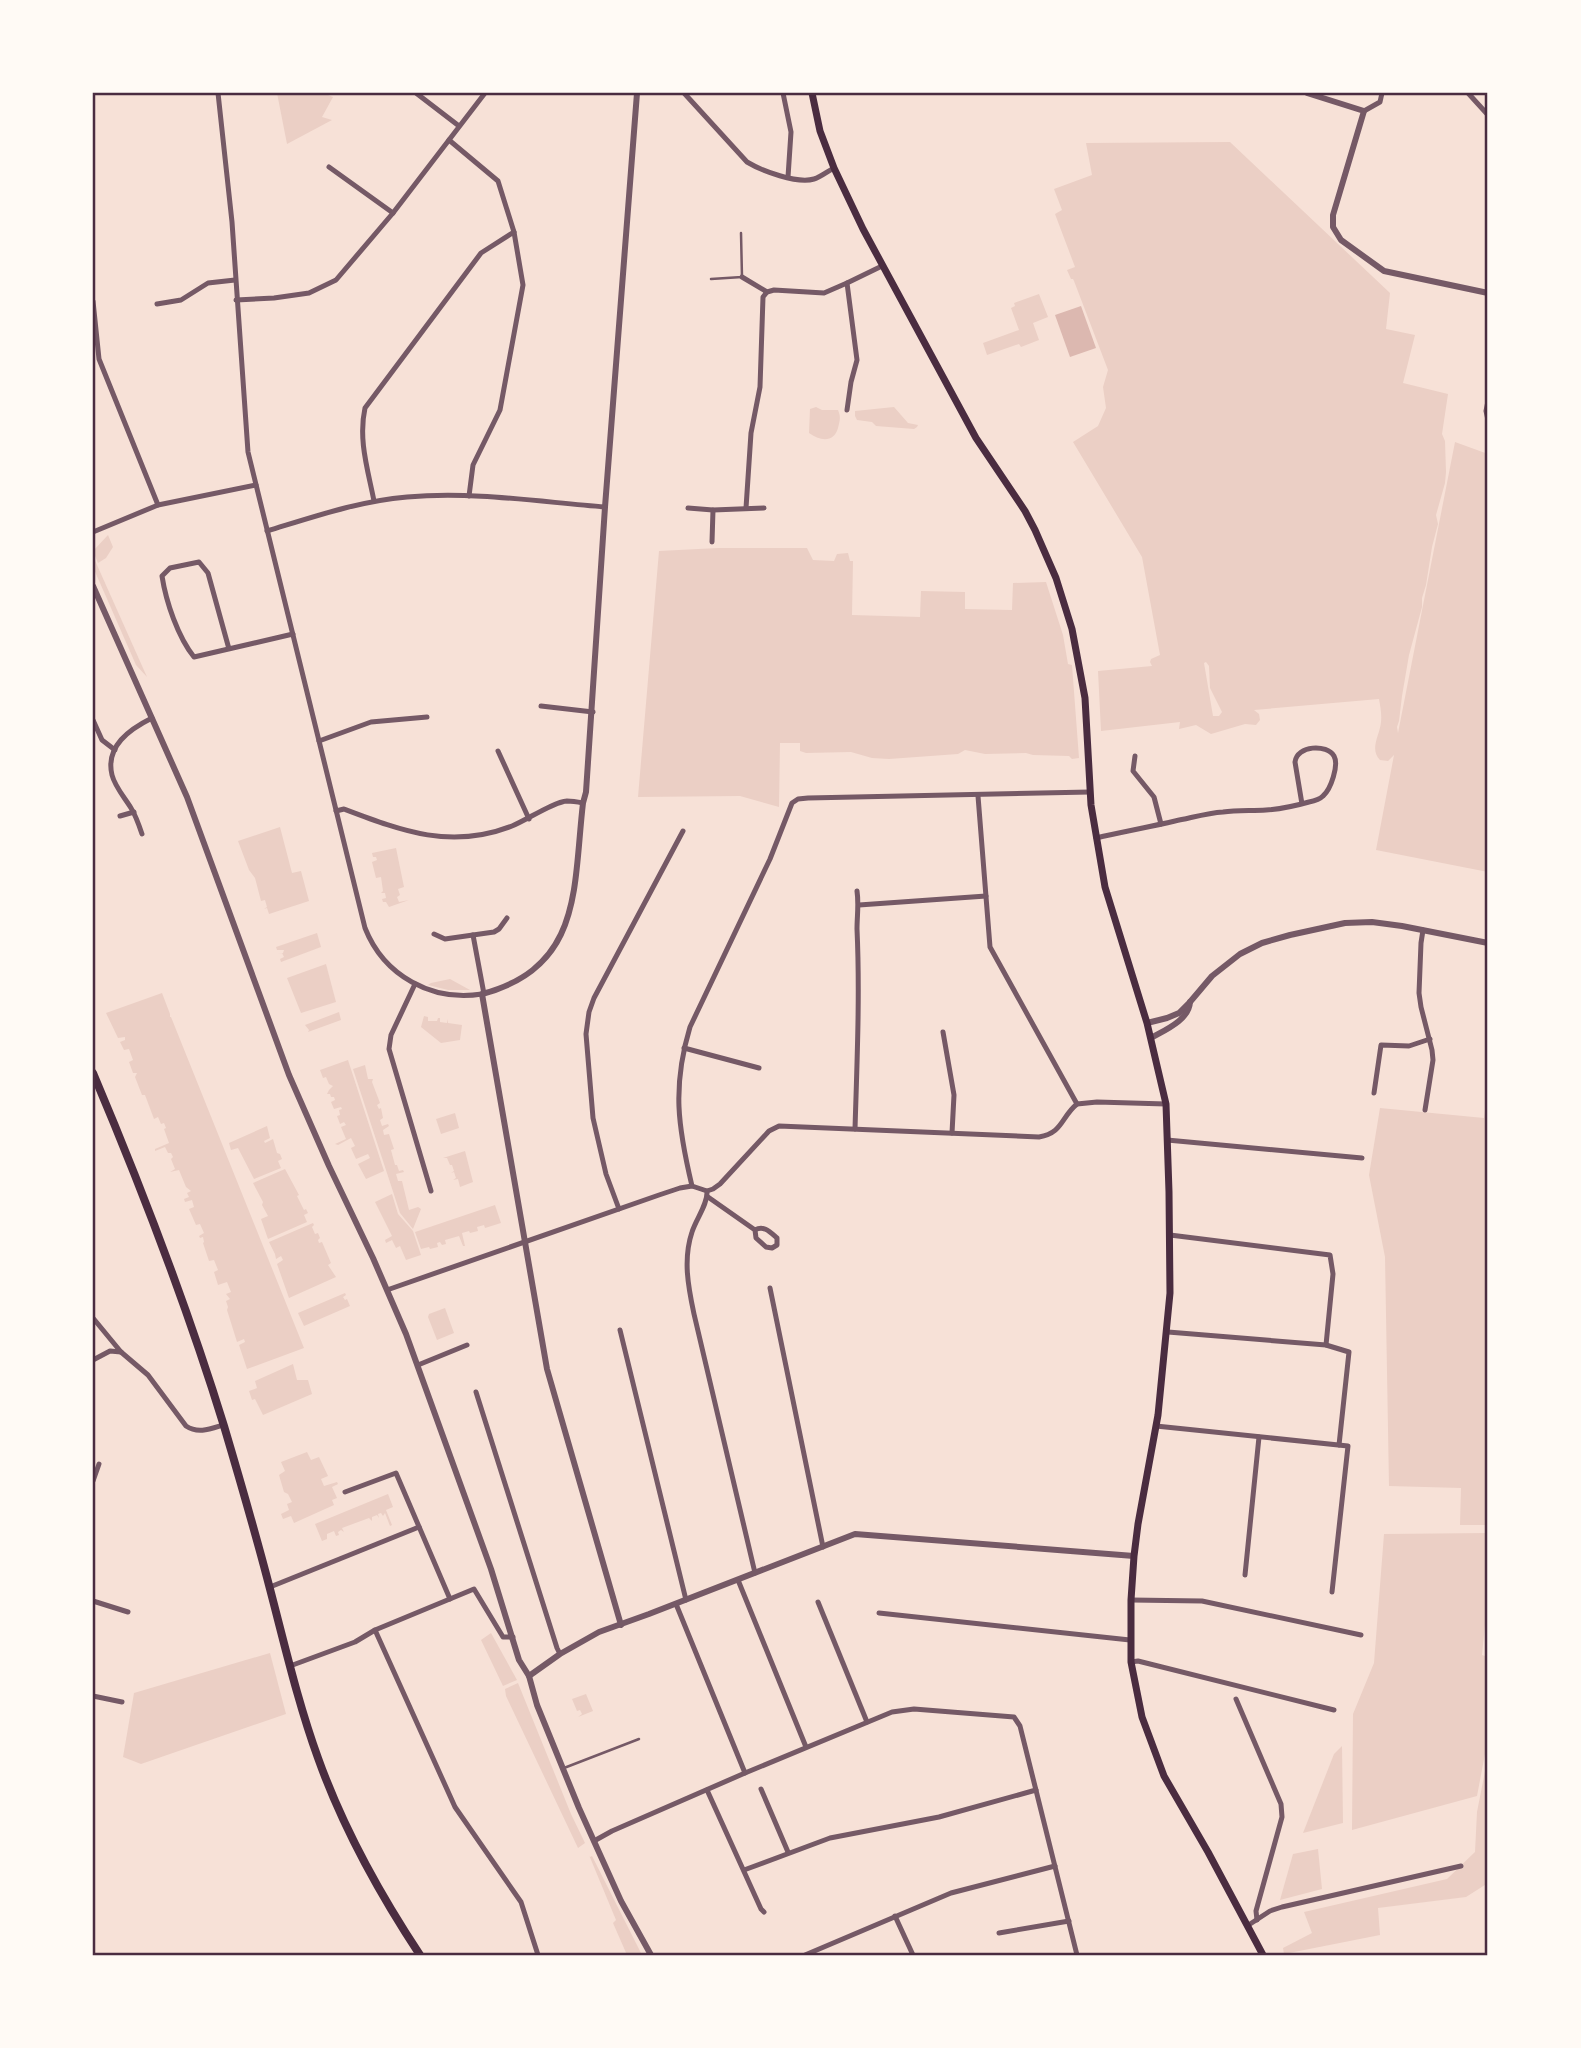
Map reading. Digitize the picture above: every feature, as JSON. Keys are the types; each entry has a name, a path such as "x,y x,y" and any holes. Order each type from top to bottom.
{"main road":[{"path":"812,93 820,131 834,168 882,265 976,438 1025,511 1056,578 1072,629 1085,698 1090,792 1105,887 1147,1023 1166,1104 1170,1235 1168,1332 1156,1426 1134,1556 1131,1662 1142,1717 1164,1776 1263,1955"},
{"path":"93,1073 177,1283 223,1425 318,1757 342,1817 369,1870 420,1955"}],"street":[{"path":"218,93 232,222 245,438 367,934 384,960 415,984 440,994 465,996 483,994 507,986 533,972 543,963 562,936 571,905 586,792 593,712 605,507 637,93"},
{"path":"416,93 460,126"},
{"path":"236,300 309,293 336,280 393,213 485,93"},
{"path":"684,93 747,162 759,169 810,180 834,168"},
{"path":"783,93 791,132 788,177"},
{"path":"1307,93 1364,111 1380,103 1382,93"},
{"path":"1468,93 1488,115"},
{"path":"1364,111 1333,215 1333,227 1340,240 1384,271 1488,292"},
{"path":"449,140 498,181 514,232 523,285 500,410 472,465 469,496"},
{"path":"328,167 393,213"},
{"path":"374,501 362,444 361,426 365,408 481,253 514,232"},
{"path":"746,508 751,433 760,387 764,297 767,292 774,290 824,293 882,265"},
{"path":"742,277 767,292"},
{"path":"157,304 181,300 208,283 235,280"},
{"path":"847,283 857,360 848,410"},
{"path":"93,301 99,359 158,505"},
{"path":"1488,401 1488,420"},
{"path":"93,532 158,505 256,485"},
{"path":"267,531 350,506 438,495 605,507"},
{"path":"688,508 764,508"},
{"path":"712,542 713,510"},
{"path":"229,649 208,573 200,562 170,568 162,576 165,593 186,647 194,657 229,649 293,634"},
{"path":"93,586 187,797 289,1075 387,1290 418,1365 537,1705 622,1903 651,1955"},
{"path":"541,706 593,712"},
{"path":"319,741 371,722 426,717"},
{"path":"142,834 134,812 112,775 111,763 123,735 152,718"},
{"path":"93,720 102,740 115,750"},
{"path":"1096,838 1223,811 1268,810 1302,804 1318,799 1328,791 1336,763 1329,751 1305,750 1296,756 1302,804"},
{"path":"498,751 529,819"},
{"path":"1135,756 1133,771 1154,797 1161,824"},
{"path":"692,1186 678,1117 679,1073 684,1048 690,1027 770,859 790,807 798,799 1090,792"},
{"path":"978,796 990,947 1077,1104"},
{"path":"336,811 344,809 385,825 440,838 489,834 529,819 562,802 583,803"},
{"path":"120,816 134,812"},
{"path":"619,1209 593,1118 586,1034 589,1012 683,831"},
{"path":"855,1129 859,961 857,891"},
{"path":"859,905 986,896"},
{"path":"434,934 445,939 497,930 507,918"},
{"path":"1147,1023 1174,1016 1229,961 1268,940 1350,922 1372,922 1488,943"},
{"path":"1423,930 1419,993 1432,1050 1432,1071 1425,1110"},
{"path":"473,934 547,1366 621,1625"},
{"path":"415,984 391,1035 388,1049 431,1191"},
{"path":"1151,1038 1182,1018 1190,1008 1190,1002"},
{"path":"943,1031 954,1095 952,1133"},
{"path":"1374,1093 1381,1045 1409,1046 1430,1039"},
{"path":"684,1048 758,1068"},
{"path":"754,1573 688,1284 686,1264 689,1242 708,1194 773,1128 784,1126 1042,1137 1057,1130 1077,1104 1166,1104"},
{"path":"1167,1140 1362,1158"},
{"path":"387,1290 692,1186 708,1194 755,1230 757,1239 766,1247 777,1245 777,1238 766,1229 755,1230"},
{"path":"1170,1235 1330,1255 1333,1274 1326,1345"},
{"path":"770,1288 823,1547"},
{"path":"93,1318 121,1352 148,1376 186,1426 202,1431 223,1425"},
{"path":"620,1330 686,1600"},
{"path":"1168,1332 1326,1345 1349,1352 1339,1445"},
{"path":"418,1365 467,1345"},
{"path":"93,1360 110,1351 121,1352"},
{"path":"476,1392 560,1654"},
{"path":"1156,1426 1348,1446 1332,1592"},
{"path":"1245,1575 1259,1437"},
{"path":"93,1481 99,1464"},
{"path":"345,1492 396,1473 450,1599"},
{"path":"270,1587 419,1527"},
{"path":"529,1676 597,1633 850,1535 865,1533 1134,1556"},
{"path":"738,1580 806,1747"},
{"path":"290,1666 355,1642 375,1630 474,1589 503,1637 513,1637"},
{"path":"1131,1600 1202,1601 1361,1635"},
{"path":"93,1601 128,1612"},
{"path":"818,1602 867,1722"},
{"path":"676,1604 744,1773"},
{"path":"879,1613 1130,1640"},
{"path":"375,1630 455,1807 520,1900 538,1955"},
{"path":"1131,1662 1139,1661 1334,1710"},
{"path":"93,1696 122,1702"},
{"path":"1236,1699 1281,1804 1282,1817 1256,1911 1257,1920"},
{"path":"594,1841 744,1773 892,1712 914,1709 1009,1716 1015,1718 1020,1726 1077,1955"},
{"path":"761,1789 788,1852"},
{"path":"707,1790 764,1912"},
{"path":"744,1870 830,1838 939,1817 1036,1790"},
{"path":"805,1955 965,1888 1055,1866"},
{"path":"1247,1926 1270,1911 1282,1907 1461,1866"},
{"path":"895,1916 913,1955"},
{"path":"999,1933 1069,1921"}],"lane":[{"path":"711,279 742,277 741,233"},
{"path":"563,1768 639,1739"}],"shaded area":[{"path":"277,93 323,93 333,97 322,117 332,120 287,144"},
{"path":"1230,142 1390,293 1386,329 1415,335 1403,383 1448,394 1442,434 1445,441 1445,483 1436,515 1438,524 1422,607 1409,655 1398,733 1455,442 1488,454 1488,872 1376,850 1394,755 1388,761 1380,760 1375,751 1381,719 1379,699 1254,710 1259,714 1260,720 1256,725 1245,724 1211,734 1196,725 1179,729 1180,722 1101,731 1098,671 1152,666 1151,659 1160,655 1142,557 1073,442 1098,426 1106,408 1103,387 1108,370 1074,281 1067,270 1075,267 1055,214 1062,210 1054,189 1092,175 1086,143","holes":["1204,663 1209,666 1210,688 1222,712 1219,716 1213,716"]},
{"path":"1039,294 1048,317 1033,323 1039,340 987,355 983,343 1019,330 1011,308 1015,306 1014,303"},
{"path":"1081,306 1096,348 1070,357 1055,315"},
{"path":"816,407 822,410 838,410 838,428 830,438 822,439 809,433 810,409"},
{"path":"894,407 908,423 918,425 917,427 876,426 872,422 857,420 855,416 855,411"},
{"path":"108,535 113,547 106,558 98,563 93,551"},
{"path":"807,548 813,560 834,561 837,554 848,553 850,561 853,561 852,615 920,617 921,591 965,592 965,609 1012,610 1013,583 1046,582 1063,635 1068,664 1072,665 1079,758 1026,753 985,754 965,750 958,754 889,759 851,752 806,753 800,751 800,743 780,743 779,807 740,796 638,797 659,551"},
{"path":"93,556 147,677 136,665 93,567"},
{"path":"280,827 292,873 301,871 309,901 269,914 267,908 264,909 267,907 265,900 261,901 255,878 249,870 238,841"},
{"path":"396,848 404,887 398,889 400,895 397,897 399,902 409,900 389,907 382,899 386,898 385,893 381,893 381,877 376,878 372,862 377,860 372,853"},
{"path":"317,933 321,947 281,962 280,959 284,957 284,950 277,950 276,947"},
{"path":"326,964 336,1002 301,1013 287,978"},
{"path":"450,979 470,990 448,990 428,985"},
{"path":"162,993 304,1348 247,1369 239,1345 245,1342 244,1339 237,1342 227,1310 226,1301 230,1299 226,1294 231,1292 227,1282 218,1285 214,1272 218,1270 214,1260 209,1261 203,1237 199,1236 204,1233 200,1224 196,1225 189,1209 194,1207 192,1200 185,1202 184,1199 189,1197 187,1193 191,1191 186,1187 179,1170 170,1172 175,1169 171,1153 168,1153 165,1147 155,1151 169,1143 164,1129 166,1128 158,1117 154,1119 135,1077 137,1073 133,1073 129,1062 133,1060 129,1049 124,1050 120,1042 125,1040 125,1037 118,1038 106,1013"},
{"path":"339,1012 341,1020 308,1032 305,1025"},
{"path":"424,1016 428,1017 428,1021 437,1021 440,1018 440,1022 447,1023 448,1019 448,1023 462,1025 460,1040 441,1043 421,1027"},
{"path":"348,1060 384,1171 366,1179 358,1164 370,1158 368,1154 356,1159 351,1148 355,1146 351,1138 335,1144 346,1139 341,1127 346,1125 344,1122 340,1124 337,1116 342,1109 334,1109 331,1102 335,1100 334,1097 327,1094 333,1086 326,1077 323,1078 320,1070"},
{"path":"365,1065 368,1079 373,1079 380,1103 377,1105 381,1108 382,1126 389,1126 383,1130 384,1135 389,1134 395,1165 399,1171 404,1172 396,1174 398,1181 402,1181 409,1210 418,1207 421,1209 413,1229 400,1213 353,1069"},
{"path":"1488,1087 1488,1525 1460,1525 1461,1488 1389,1486 1385,1257 1369,1175 1380,1108 1484,1118"},
{"path":"455,1113 459,1128 441,1134 436,1119"},
{"path":"267,1126 270,1138 264,1141 265,1143 273,1139 282,1159 278,1161 281,1168 254,1179 238,1148 231,1150 229,1143"},
{"path":"465,1151 473,1182 460,1187 458,1179 453,1180 456,1178 454,1172 451,1173 454,1171 452,1165 447,1158 443,1158"},
{"path":"285,1169 304,1210 308,1213 304,1215 307,1222 268,1239 261,1219 268,1216 253,1183"},
{"path":"392,1194 398,1214 413,1231 421,1255 406,1260 400,1246 396,1248 392,1240 386,1243 385,1240 392,1236 375,1202"},
{"path":"495,1205 501,1223 485,1228 484,1225 477,1227 478,1231 462,1233 465,1246 459,1236 445,1240 446,1244 437,1243 438,1247 421,1249 415,1232"},
{"path":"313,1223 315,1234 318,1233 320,1238 319,1243 322,1242 331,1263 328,1265 336,1277 289,1298 277,1264 283,1260 281,1256 276,1259 269,1242"},
{"path":"345,1293 343,1297 350,1306 304,1326 298,1313"},
{"path":"445,1308 454,1333 437,1340 428,1317 429,1314"},
{"path":"293,1364 297,1380 308,1380 312,1394 263,1415 249,1391 257,1388 255,1381"},
{"path":"307,1452 311,1460 319,1457 328,1476 321,1479 324,1486 337,1482 338,1484 332,1487 337,1498 332,1500 334,1505 294,1523 291,1516 283,1519 281,1514 289,1510 287,1504 292,1502 284,1492 279,1475 285,1471 281,1462"},
{"path":"388,1494 393,1507 386,1510 392,1525 390,1526 385,1513 383,1516 381,1513 378,1514 379,1518 377,1515 372,1517 372,1521 369,1518 342,1528 344,1532 341,1530 339,1535 336,1536 334,1531 327,1534 327,1539 322,1541 315,1524"},
{"path":"1488,1533 1488,1594 1482,1655 1488,1657 1488,1738 1477,1796 1352,1830 1353,1714 1374,1663 1384,1534"},
{"path":"491,1633 517,1680 503,1686 481,1640"},
{"path":"270,1653 286,1714 141,1764 123,1757 134,1693"},
{"path":"518,1683 585,1843 578,1848 506,1696 505,1689"},
{"path":"586,1694 593,1711 578,1717 582,1714 580,1710 577,1711 572,1699"},
{"path":"1342,1746 1343,1823 1303,1833 1334,1754"},
{"path":"1488,1756 1488,1883 1466,1897 1378,1908 1380,1935 1284,1954 1283,1948 1312,1933 1304,1912 1447,1879 1475,1852 1477,1812"},
{"path":"1318,1849 1322,1889 1280,1900 1293,1854"},
{"path":"589,1855 592,1856 642,1955 627,1955 613,1923 616,1920"}]}
